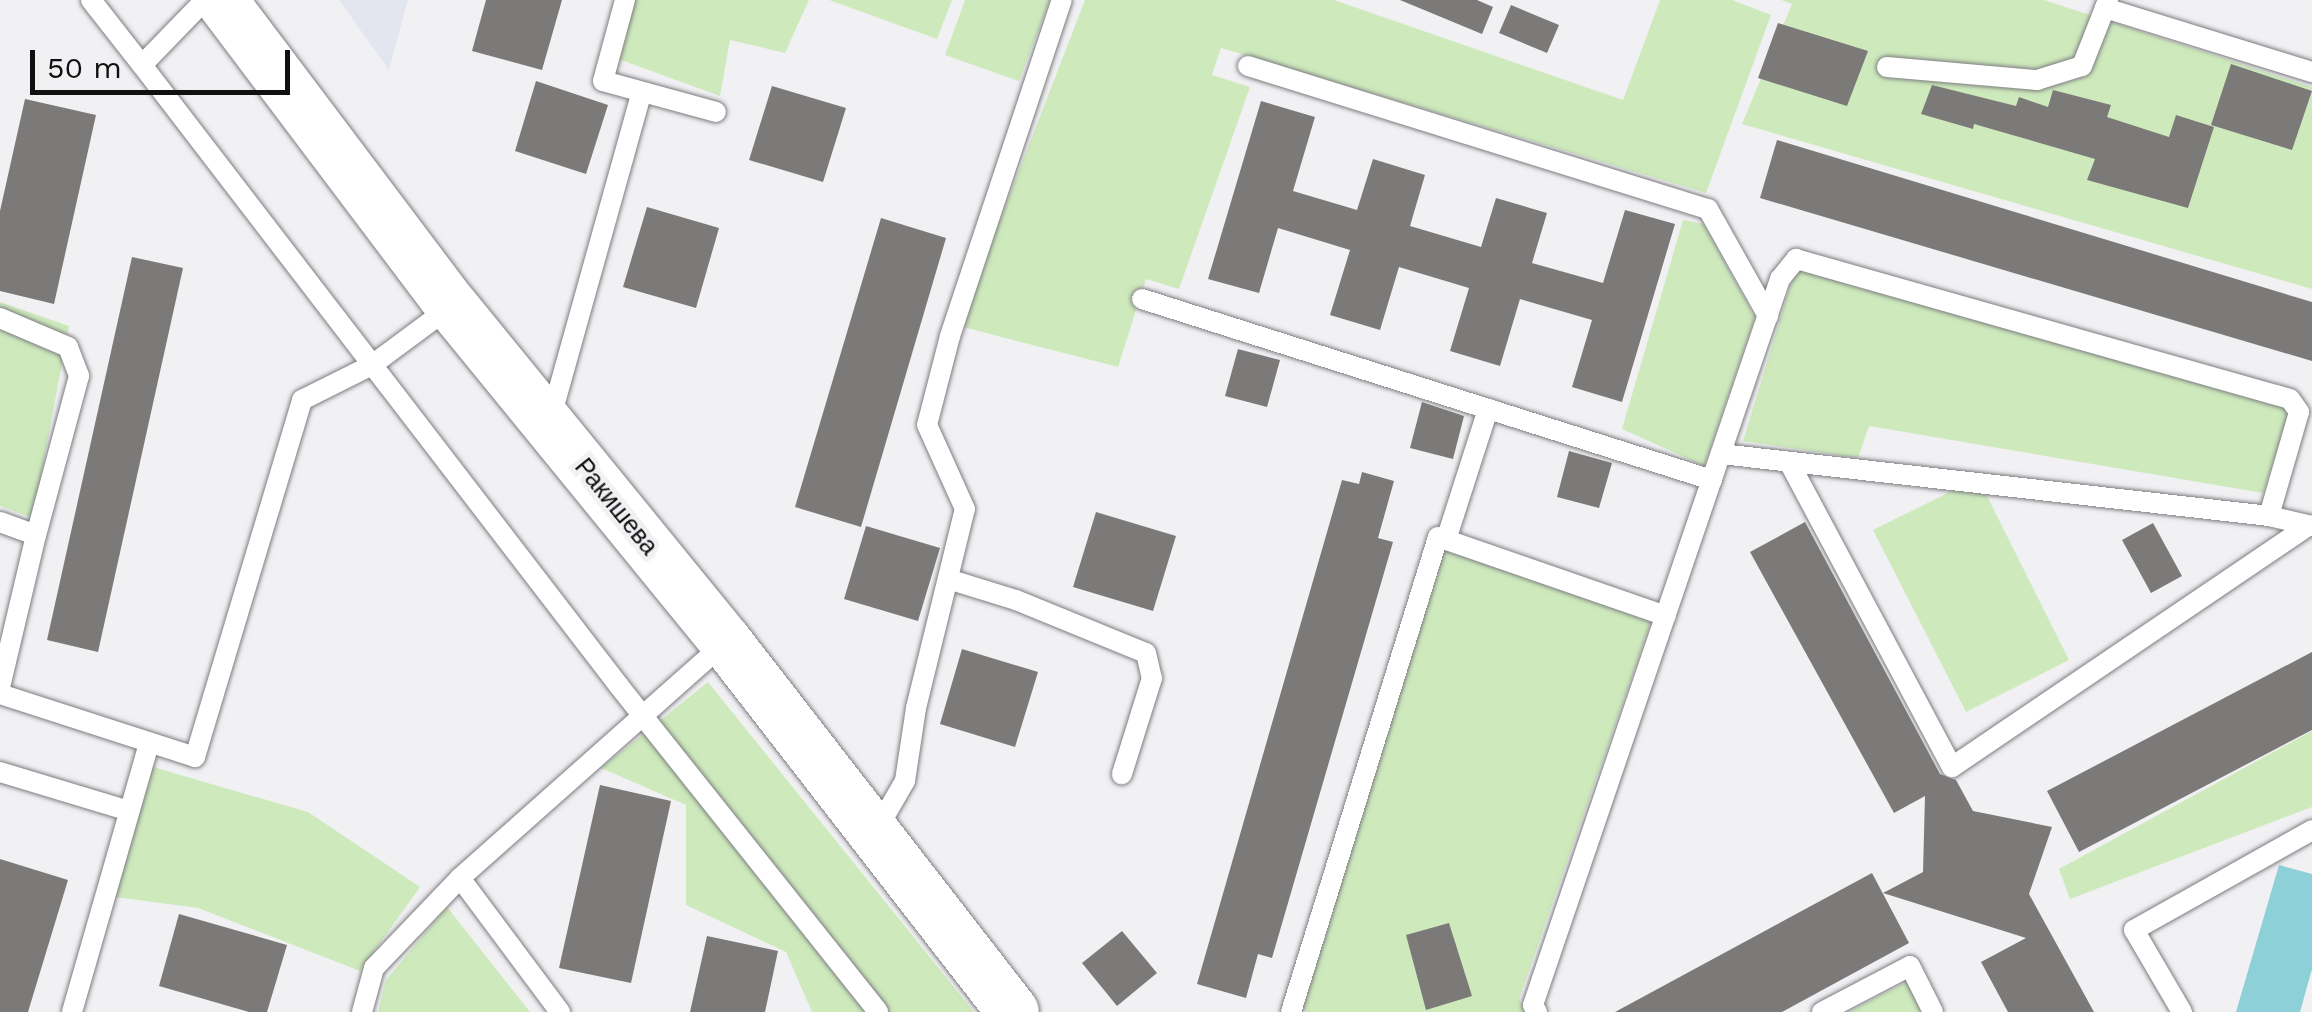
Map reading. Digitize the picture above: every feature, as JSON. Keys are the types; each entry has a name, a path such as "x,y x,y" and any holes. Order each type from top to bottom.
{"street":[{"name":"Ракишева","path":"221,0 452,306 726,642 1013,1012"}],"lane":[{"path":"91,0 642,714 878,1012"},
{"path":"142,65 206,0"},
{"path":"625,0 604,81 716,112"},
{"path":"875,833 906,781 916,708 966,509 927,426 950,336 1062,0"},
{"path":"1887,67 2036,80 2082,66 2106,4 2312,72"},
{"path":"1248,66 1708,209 1768,316"},
{"path":"549,426 569,340 642,92"},
{"path":"1536,1012 1533,1005 1789,264 1808,260 2290,399 2300,412 2270,516"},
{"path":"1142,298 1712,480"},
{"path":"0,318 53,340 75,356 78,376 0,691 195,757 302,400 372,365 452,306"},
{"path":"1446,540 1488,409"},
{"path":"1721,454 2270,516 2310,526"},
{"path":"1789,462 1952,768 2310,526"},
{"path":"0,522 36,535"},
{"path":"1291,1012 1438,537 1666,616"},
{"path":"948,579 1016,600 1146,653 1152,678 1122,774"},
{"path":"362,1012 374,968 460,878 726,642"},
{"path":"72,1012 149,744"},
{"path":"0,772 130,811"},
{"path":"2182,1012 2134,930 2312,830"},
{"path":"460,878 560,1012"},
{"path":"1822,1012 1910,966 1933,1012"}],"shaded area":[{"path":"339,0 408,0 389,70"}],"green space":[{"path":"628,0 809,0 785,53 730,40 720,96 610,56"},
{"path":"829,0 952,0 937,39"},
{"path":"965,0 1050,0 1019,81 945,55"},
{"path":"1085,0 1334,0 1623,100 1660,0 1732,0 1771,15 1706,193 1221,48 1212,75 1250,87 1179,289 1146,279 1118,367 959,326"},
{"path":"1781,0 2044,0 2312,87 2312,289 1742,124 1792,4"},
{"path":"1683,220 1704,224 1755,318 1704,466 1622,429"},
{"path":"1797,264 2291,408 2263,493 1869,426 1858,458 1743,441"},
{"path":"0,302 69,326 33,518 0,506"},
{"path":"1978,478 2069,660 1966,712 1873,530"},
{"path":"1444,550 1652,619 1519,999 1525,1012 1307,1012 1302,1006"},
{"path":"708,682 974,1012 812,1012 786,952 686,905 686,805 601,768"},
{"path":"2312,731 2312,807 2070,899 2059,869"},
{"path":"153,767 308,812 420,887 360,971 198,908 115,897"},
{"path":"447,907 530,1012 378,1012 386,980"},
{"path":"1907,982 1921,1012 1848,1012"}],"water":[{"path":"2279,865 2312,874 2312,969 2300,1012 2236,1012"}],"building":[{"path":"486,0 562,0 542,70 472,51"},
{"path":"1400,0 1477,0 1493,7 1482,34"},
{"path":"1511,5 1559,25 1547,53 1499,33"},
{"path":"1778,23 1868,51 1847,106 1758,78"},
{"path":"2231,64 2312,91 2292,150 2211,125"},
{"path":"536,81 608,105 586,174 515,151"},
{"path":"1932,85 2016,106 2019,97 2048,107 2053,90 2111,105 2107,117 2169,137 2176,115 2214,127 2188,208 2087,180 2095,159 1974,124 1973,129 1921,114"},
{"path":"772,86 846,108 823,182 749,160"},
{"path":"25,99 96,115 54,304 0,291 0,211"},
{"path":"1261,101 1315,117 1293,191 1357,210 1373,159 1425,175 1410,226 1481,247 1496,198 1547,213 1532,263 1603,283 1625,210 1675,224 1622,402 1572,387 1592,320 1520,299 1500,366 1450,351 1469,288 1399,267 1380,330 1330,315 1350,250 1278,228 1259,293 1208,279"},
{"path":"1777,140 2312,302 2312,361 1760,198"},
{"path":"647,207 719,228 696,308 623,287"},
{"path":"881,218 946,238 861,527 795,507"},
{"path":"132,257 183,268 98,652 47,640"},
{"path":"1238,349 1280,360 1267,407 1225,396"},
{"path":"1422,402 1464,416 1453,459 1410,448"},
{"path":"1569,451 1612,463 1599,508 1557,497"},
{"path":"1362,472 1394,481 1378,538 1393,542 1272,958 1258,954 1246,998 1197,984 1342,480 1359,484"},
{"path":"1096,512 1176,536 1153,611 1073,587"},
{"path":"1805,522 1940,774 1956,780 1973,811 2052,827 2029,894 2094,1012 2008,1012 1981,962 2026,938 1883,893 1923,872 1925,796 1894,813 1750,552"},
{"path":"2153,523 2182,576 2151,593 2122,540"},
{"path":"866,526 940,548 918,621 844,599"},
{"path":"962,649 1038,672 1015,747 940,724"},
{"path":"2312,652 2312,730 2079,852 2047,791"},
{"path":"600,785 671,801 631,983 559,968"},
{"path":"0,859 68,880 28,1012 0,1012"},
{"path":"1872,873 1909,943 1782,1012 1615,1012"},
{"path":"179,914 287,945 267,1012 249,1012 159,986"},
{"path":"1449,923 1472,996 1426,1010 1406,935"},
{"path":"1122,931 1157,973 1117,1006 1082,963"},
{"path":"707,936 778,951 765,1012 690,1012"}]}
